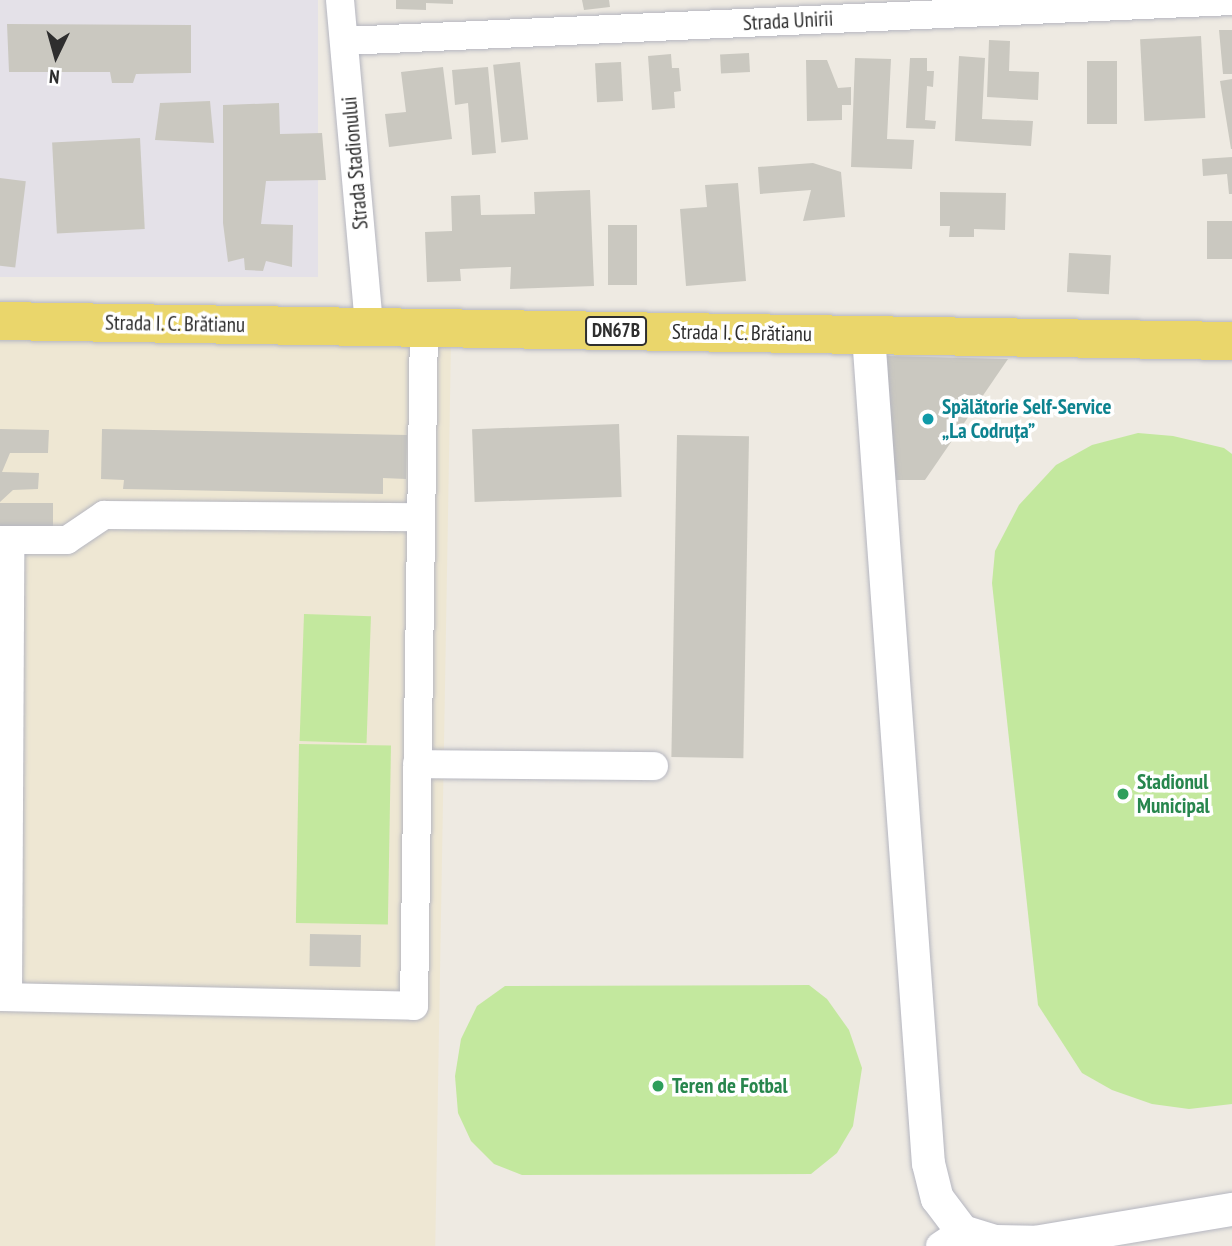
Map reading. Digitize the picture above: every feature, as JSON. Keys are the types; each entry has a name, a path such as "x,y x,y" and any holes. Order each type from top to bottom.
{"main road":[{"name":"Strada I. C. Brătianu","path":"0,321 1232,341"}],"street":[{"name":"Strada Stadionului","path":"340,0 369,327"},
{"name":"Strada Unirii","path":"344,41 1232,1"},
{"path":"421,517 104,515 67,540 5,540 4,996 25,999 142,999 414,1006 424,327"},
{"path":"868,335 928,1163 951,1239 1034,1242 1232,1209"},
{"path":"417,764 654,766"}],"shaded area":[{"path":"0,0 318,0 318,277 0,277"},
{"path":"0,339 451,347 435,1246 0,1246"}],"green space":[{"name":"Stadionul Municipal","path":"1138,433 1173,436 1224,448 1232,454 1232,1104 1189,1109 1152,1104 1112,1090 1082,1073 1038,1005 992,583 995,551 1019,505 1056,465 1092,445"},
{"path":"304,614 371,616 367,743 300,741"},
{"path":"299,744 391,746 388,925 296,923"},
{"name":"Teren de Fotbal","path":"809,985 827,999 849,1030 862,1068 853,1126 837,1153 811,1174 522,1175 494,1164 471,1141 458,1113 455,1076 461,1039 477,1006 505,986"}],"building":[{"path":"396,0 453,0 453,4 426,3 426,10 396,9"},
{"path":"582,0 609,0 610,7 584,10"},
{"path":"7,24 191,25 191,73 136,74 133,83 112,83 110,72 9,72"},
{"path":"1219,30 1232,30 1232,74 1223,74"},
{"path":"1201,36 1205,118 1144,121 1140,39"},
{"path":"989,40 1010,41 1009,71 1039,72 1038,100 987,97"},
{"path":"749,53 750,72 721,73 720,55"},
{"path":"671,54 672,68 679,68 681,91 674,92 675,108 652,110 648,56"},
{"path":"959,56 985,58 982,119 1033,121 1031,146 955,141"},
{"path":"855,58 891,59 887,139 914,140 912,169 851,167"},
{"path":"910,58 927,58 927,71 934,71 933,87 927,86 925,120 936,121 935,129 906,128"},
{"path":"806,60 827,60 838,88 851,87 851,105 842,105 842,120 807,121"},
{"path":"1087,61 1117,61 1117,124 1087,124"},
{"path":"520,62 528,140 501,142 493,65"},
{"path":"621,62 623,101 597,102 595,63"},
{"path":"443,67 452,139 389,147 385,114 406,112 401,72"},
{"path":"488,67 496,153 472,155 468,103 455,105 452,70"},
{"path":"1232,79 1232,149 1231,149 1220,81"},
{"path":"210,101 214,143 155,140 160,103"},
{"path":"279,103 280,134 322,133 326,180 266,181 261,224 293,225 292,267 266,261 263,271 245,270 244,258 228,262 223,223 223,105"},
{"path":"140,138 145,229 57,233 52,143"},
{"path":"1232,157 1232,194 1229,194 1227,174 1203,176 1202,159"},
{"path":"813,163 841,172 845,217 803,221 811,190 760,194 758,167"},
{"path":"0,178 26,181 15,268 0,266"},
{"path":"738,183 746,281 686,286 680,209 707,207 705,185"},
{"path":"590,190 594,286 510,289 511,267 460,269 461,281 427,282 425,232 452,231 451,196 480,195 481,215 535,214 534,192"},
{"path":"940,192 1006,193 1005,230 974,229 974,237 949,237 950,226 940,226"},
{"path":"1207,221 1232,221 1232,259 1207,259"},
{"path":"608,225 637,225 637,285 608,285"},
{"path":"1069,253 1111,255 1109,294 1067,292"},
{"name":"Spălătorie Self-Service „La Codruța”","path":"887,356 1008,359 925,480 892,480"},
{"path":"619,424 622,497 475,502 472,429"},
{"path":"0,429 49,430 48,453 10,453 2,472 39,473 38,489 13,490 0,502"},
{"path":"102,429 407,435 406,479 383,478 383,494 123,489 124,480 101,479"},
{"path":"677,435 749,436 743,758 671,757"},
{"path":"0,503 53,503 53,530 0,530"},
{"path":"310,934 361,935 360,967 309,966"}],"place":[{"name":"Spălătorie Self-Service „La Codruța”","path":"928,419"},
{"name":"Stadionul Municipal","path":"1123,794"},
{"name":"Teren de Fotbal","path":"658,1086"}]}
